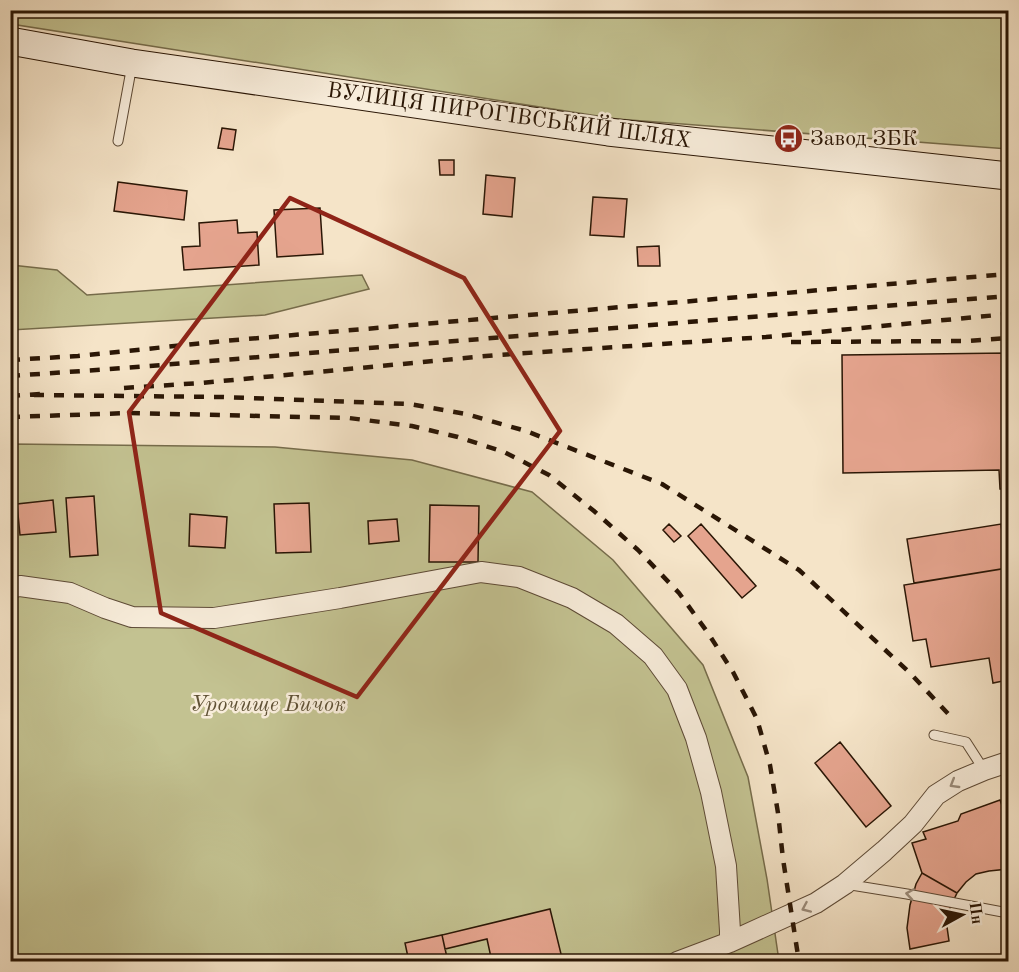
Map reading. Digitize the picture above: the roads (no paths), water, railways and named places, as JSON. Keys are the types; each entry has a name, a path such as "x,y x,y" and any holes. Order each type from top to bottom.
{"street":[{"name":"ВУЛИЦЯ ПИРОГІВСЬКИЙ ШЛЯХ","path":"10,41 132,63 608,132 1008,176"},
{"path":"10,588 20,586 70,593 132,618 213,618 481,572 519,577 572,598 616,624 653,656 677,688 696,738 711,792 726,866 730,942"},
{"path":"677,962 730,942 816,903 845,885 913,824 936,795 958,781 1008,762"}],"lane":[{"path":"118,141 132,63"},
{"path":"934,735 966,742 984,770"},
{"path":"845,885 1008,913"}],"railway":[{"path":"10,360 78,356 224,341 1008,274"},
{"path":"10,376 1008,296"},
{"path":"124,388 201,383 497,355 766,337 1008,314"},
{"path":"791,342 966,341 1008,338"},
{"path":"10,396 40,394"},
{"path":"34,395 223,397 409,404 466,414 526,431 662,484 799,570 910,673 953,719"},
{"path":"10,417 130,413 349,418 412,426 458,437 504,452 549,475 638,550 679,593 733,672 757,719 770,765 799,962"}],"place":[{"name":"Завод ЗБК","path":"789,139"}],"park label":[{"name":"Урочище Бичок","path":"268,705"}]}
